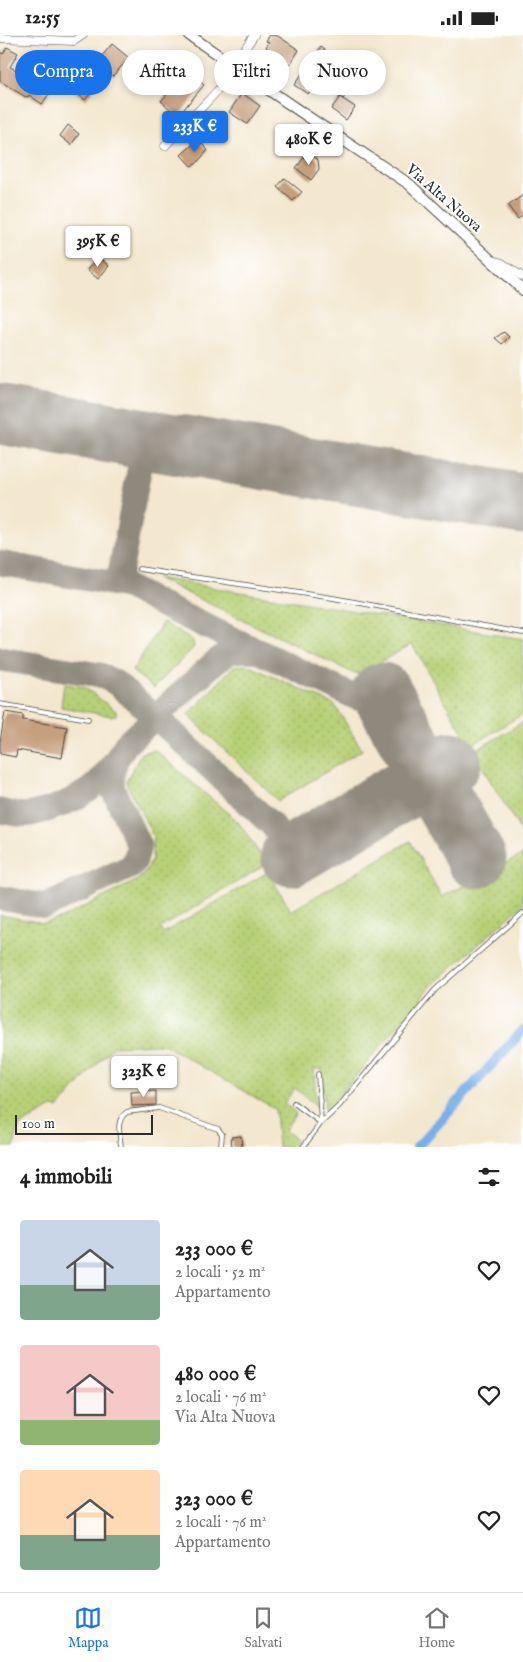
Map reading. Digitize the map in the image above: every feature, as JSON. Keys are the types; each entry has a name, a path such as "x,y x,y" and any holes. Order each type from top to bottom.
{"street":[{"path":"0,38 74,41 83,35"},
{"name":"Via Alta Nuova","path":"190,35 214,52"},
{"path":"246,50 254,35"},
{"path":"166,146 214,92"},
{"name":"Via Alta Nuova","path":"276,95 409,184 523,290"},
{"path":"491,259 502,263 523,277"}],"lane":[{"path":"139,569 333,598 523,633"},
{"path":"0,704 88,719"},
{"path":"303,1147 321,1123 340,1105 435,990 523,913"},
{"path":"318,1074 321,1123"},
{"path":"294,1103 321,1123"},
{"path":"121,1147 119,1122 123,1115 127,1112 159,1109 218,1129 222,1134 221,1147"}],"green space":[{"path":"156,578 523,639 523,714 470,746 412,644 359,674 353,673"},
{"path":"163,622 193,641 194,647 154,688 132,671"},
{"path":"248,665 335,705 362,750 278,801 188,715 234,666"},
{"path":"64,684 84,687 116,711 116,715 111,716 61,707"},
{"path":"523,722 523,835 473,752"},
{"path":"155,750 238,822 267,864 160,928 163,933 268,872 291,911 410,841 442,897 522,855 523,905 431,986 325,1113 322,1069 314,1069 316,1106 295,1088 284,1103 296,1113 285,1130 297,1141 291,1147 278,1147 275,1109 163,1044 113,1046 58,1108 52,1107 19,1126 14,1147 0,1147 0,915 44,923 62,918 136,881 144,874 152,860 153,836 126,782 141,753"}],"building":[{"path":"270,35 278,36 299,50 290,64 289,50 270,50 266,47 269,42 266,41"},
{"path":"112,44 122,52 122,66 113,76 112,50 107,50"},
{"path":"7,47 15,51 15,58 10,67 15,70 15,90 0,81 0,52 3,54"},
{"path":"299,78 299,88 294,85"},
{"path":"29,95 48,95 42,104"},
{"path":"79,95 89,95 85,100"},
{"path":"166,95 196,95 178,116 161,101"},
{"path":"241,95 245,95 260,106 247,124 229,112"},
{"path":"337,95 346,95 343,99"},
{"path":"340,97 355,107 346,120 331,109"},
{"path":"68,125 79,134 71,145 60,136"},
{"path":"198,140 208,150 196,164 191,166 181,155"},
{"path":"308,152 318,160 319,169 311,180 296,168"},
{"path":"285,178 302,192 293,201 277,187"},
{"path":"523,195 523,215 518,219 508,206"},
{"path":"98,257 109,266 98,279 87,270"},
{"path":"504,332 509,337 502,344 495,338"},
{"path":"5,712 23,715 23,720 67,727 62,758 17,750 16,757 0,754"},
{"path":"156,1091 156,1105 132,1106 131,1092"},
{"path":"241,1136 242,1147 232,1147 231,1137"}],"waterway":[{"path":"417,1147 523,1030"}],"taxiway":[{"path":"118,584 145,439"},
{"path":"0,563 126,586 172,610 357,698 382,693"},
{"path":"0,811 27,815 61,805 83,794 104,775 126,744 214,663 230,651 257,650"},
{"path":"0,659 100,675 116,683 156,717 273,826 291,856"},
{"path":"0,898 46,906 132,866 139,846 112,787 112,775 116,760"}],"runway":[{"path":"0,414 523,504"},
{"path":"382,693 476,858"},
{"path":"291,856 451,762"}]}
